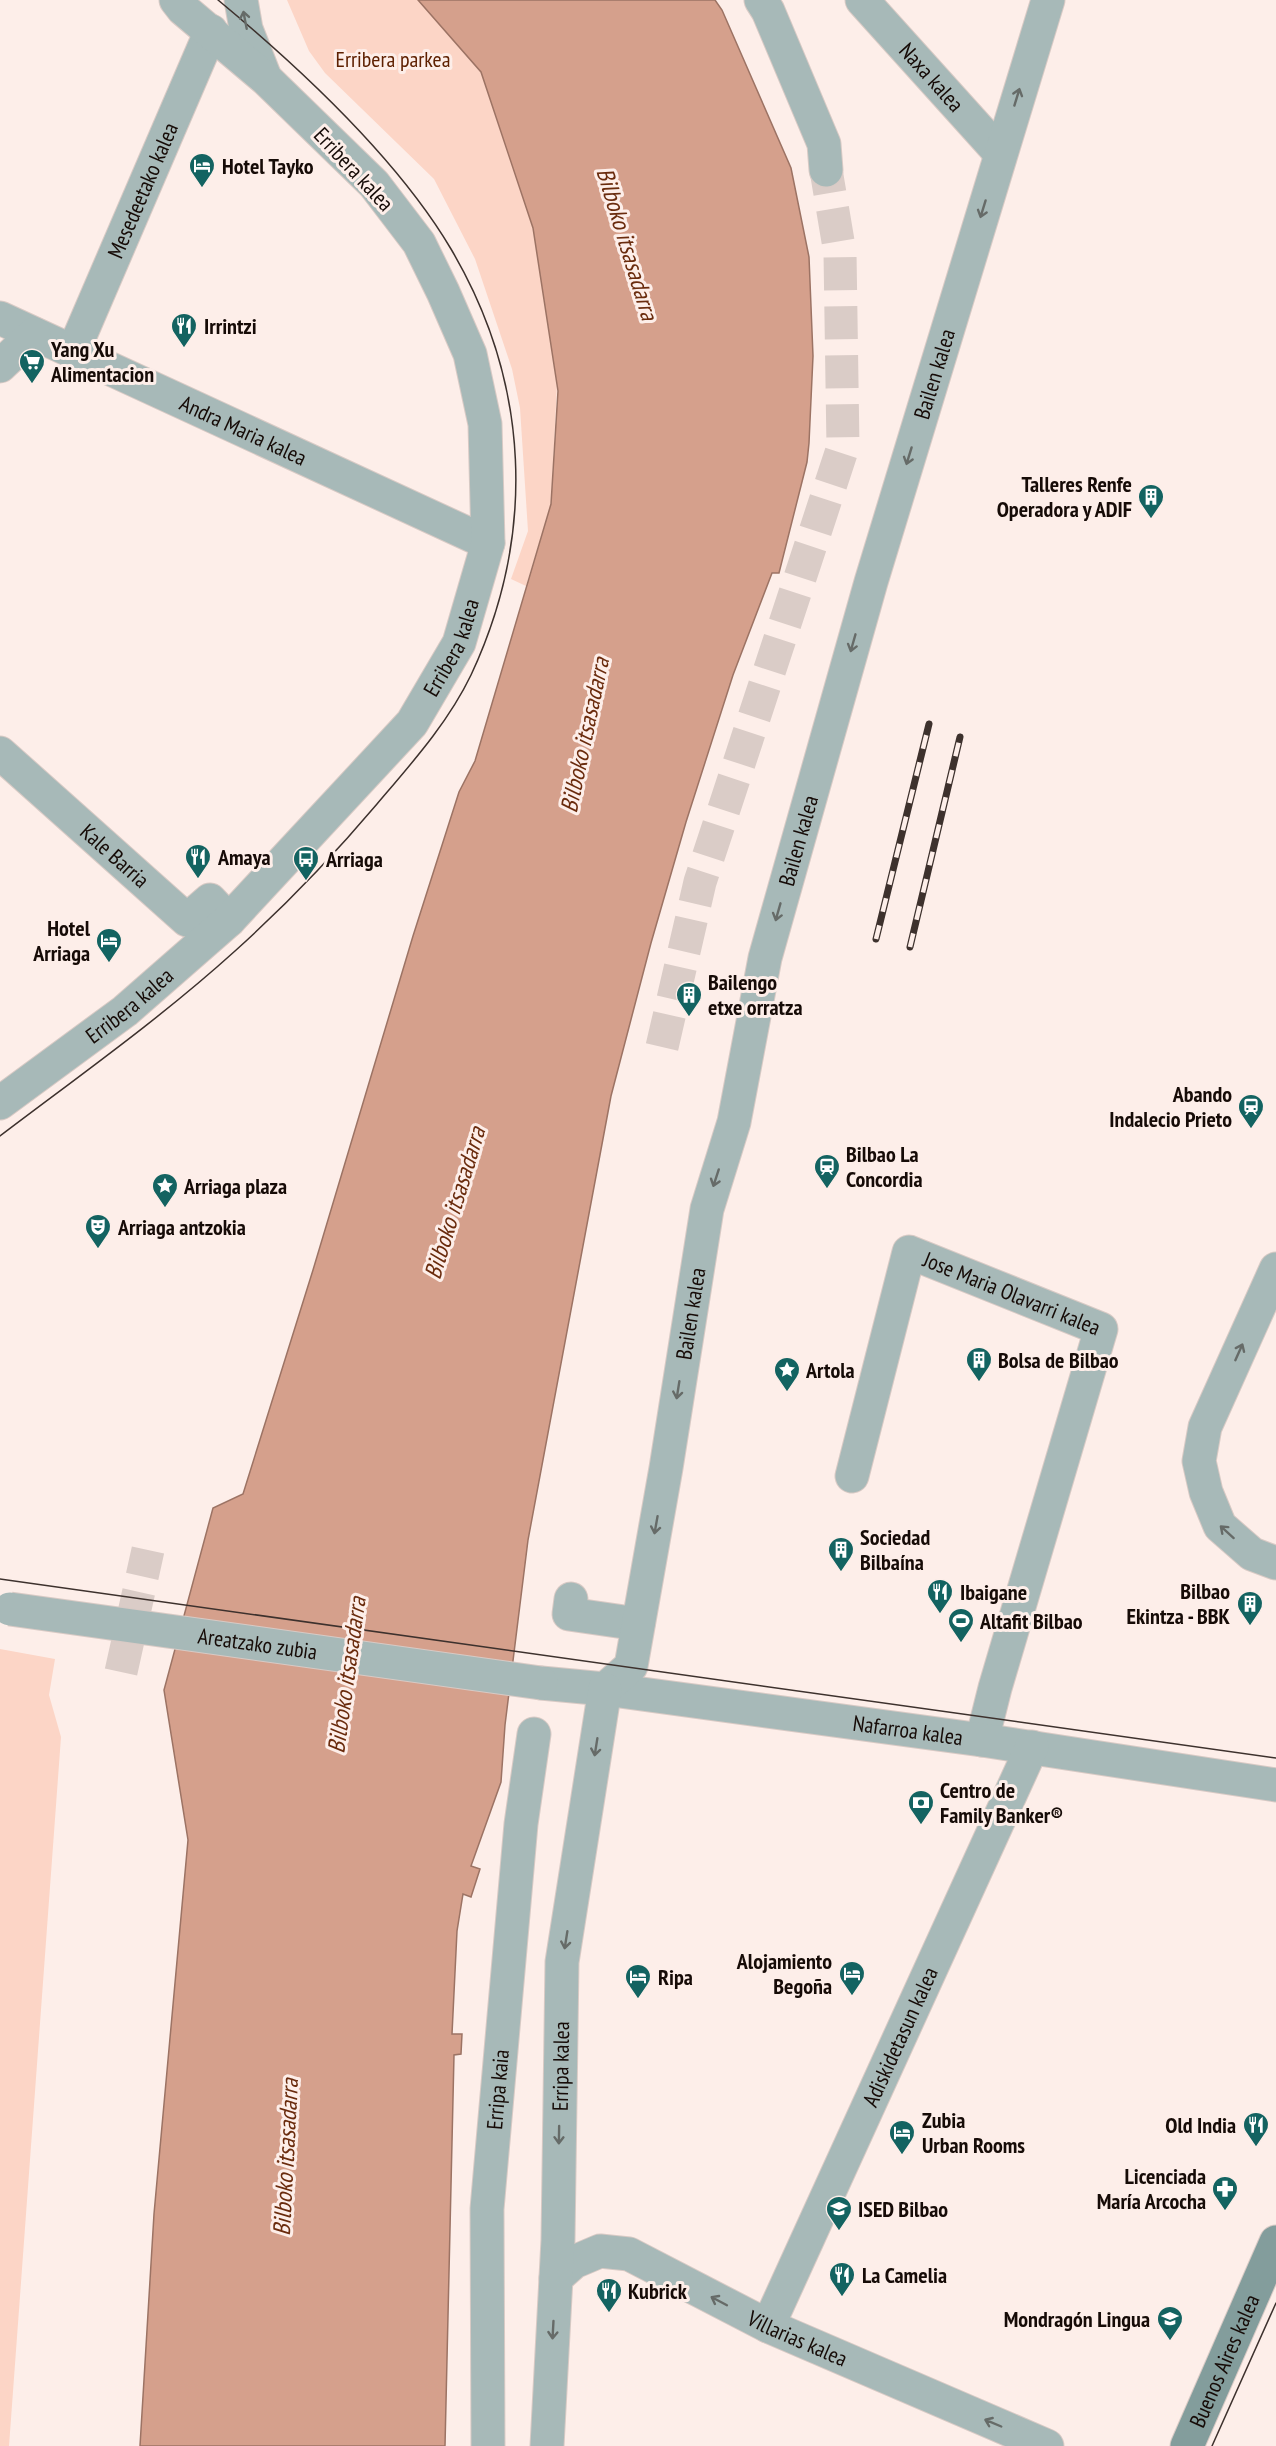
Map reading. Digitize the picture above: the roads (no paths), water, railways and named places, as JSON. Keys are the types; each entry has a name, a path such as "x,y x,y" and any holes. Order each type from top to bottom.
{"street":[{"name":"Erribera kalea","path":"0,1103 125,1011 229,920 412,723 459,643 488,543 484,423 470,354 419,243 374,184 266,79 183,9 176,0"},
{"name":"Erribera kalea","path":"242,0 246,29 266,79"},
{"path":"761,0 768,11 824,144 826,170"},
{"name":"Naxa kalea","path":"862,0 1000,153"},
{"name":"Bailen kalea","path":"605,1689 631,1666 666,1468 706,1209 734,1122 765,958 871,582 1048,0"},
{"name":"Mesedeetako kalea","path":"73,351 211,31"},
{"name":"Andra Maria kalea","path":"0,318 488,543"},
{"path":"0,366 34,334"},
{"name":"Kale Barria","path":"0,753 187,920 210,900 229,920"},
{"name":"Jose Maria Olavarri kalea","path":"852,1476 909,1252 1101,1329 998,1677 982,1740"},
{"path":"1276,1269 1205,1427 1199,1461 1206,1492 1220,1526 1251,1554 1276,1563"},
{"path":"571,1599 568,1614 638,1624"},
{"name":"Areatzako zubia","path":"5,1609 541,1683"},
{"name":"Nafarroa kalea","path":"541,1683 605,1689 982,1740 1276,1785"},
{"name":"Erripa kalea","path":"548,2446 556,2278 562,1962 605,1689"},
{"name":"Erripa kaia","path":"488,2446 487,2210 521,1824 534,1734"},
{"name":"Adiskidetasun kalea","path":"768,2326 1032,1747"},
{"name":"Buenos Aires kalea","path":"1187,2446 1276,2242"},
{"name":"Villarias kalea","path":"556,2278 573,2262 600,2251 629,2254 768,2326 1047,2446"}],"water":[{"name":"Bilboko itsasadarra","path":"418,0 715,0 722,10 791,168 809,257 813,356 807,462 779,573 772,573 733,675 686,822 651,943 611,1096 528,1540 505,1725 501,1782 471,1866 480,1869 471,1897 463,1894 457,1931 452,2034 462,2034 461,2054 454,2055 445,2446 140,2446 154,2214 188,1840 164,1690 213,1508 243,1494 413,936 459,792 475,761 551,504 558,391 533,228 481,72"}],"tunnel":[{"path":"662,1047 700,882 843,447 840,253 826,170"},
{"path":"121,1672 148,1550"}],"tram line":[{"path":"0,1136 207,976 272,916 343,843 403,774 462,693 492,622 507,568 515,514 515,459 509,405 497,352 477,300 451,249 429,215 375,148 314,85 218,0"},
{"path":"0,1579 1276,1758"},
{"path":"1212,2446 1276,2303"}],"railway":[{"path":"876,939 929,724"},
{"path":"910,947 960,737"}],"place":[{"name":"Hotel Tayko","path":"202,189"},
{"name":"Irrintzi","path":"184,349"},
{"name":"Yang Xu Alimentacion","path":"32,385"},
{"name":"Talleres Renfe Operadora y ADIF","path":"1151,520"},
{"name":"Amaya","path":"198,880"},
{"name":"Arriaga","path":"306,882"},
{"name":"Hotel Arriaga","path":"109,964"},
{"name":"Bailengo etxe orratza","path":"689,1018"},
{"name":"Abando Indalecio Prieto","path":"1251,1130"},
{"name":"Bilbao La Concordia","path":"827,1190"},
{"name":"Arriaga plaza","path":"165,1209"},
{"name":"Arriaga antzokia","path":"98,1250"},
{"name":"Bolsa de Bilbao","path":"979,1383"},
{"name":"Artola","path":"787,1393"},
{"name":"Sociedad Bilbaína","path":"841,1573"},
{"name":"Ibaigane","path":"940,1615"},
{"name":"Bilbao Ekintza - BBK","path":"1250,1627"},
{"name":"Altafit Bilbao","path":"961,1644"},
{"name":"Centro de Family Banker®","path":"921,1826"},
{"name":"Alojamiento Begoña","path":"852,1997"},
{"name":"Ripa","path":"638,2000"},
{"name":"Old India","path":"1256,2148"},
{"name":"Zubia Urban Rooms","path":"902,2156"},
{"name":"Licenciada María Arcocha","path":"1225,2212"},
{"name":"ISED Bilbao","path":"839,2232"},
{"name":"La Camelia","path":"842,2298"},
{"name":"Kubrick","path":"609,2314"},
{"name":"Mondragón Lingua","path":"1170,2342"}],"park label":[{"name":"Erribera parkea","path":"393,59"}]}
